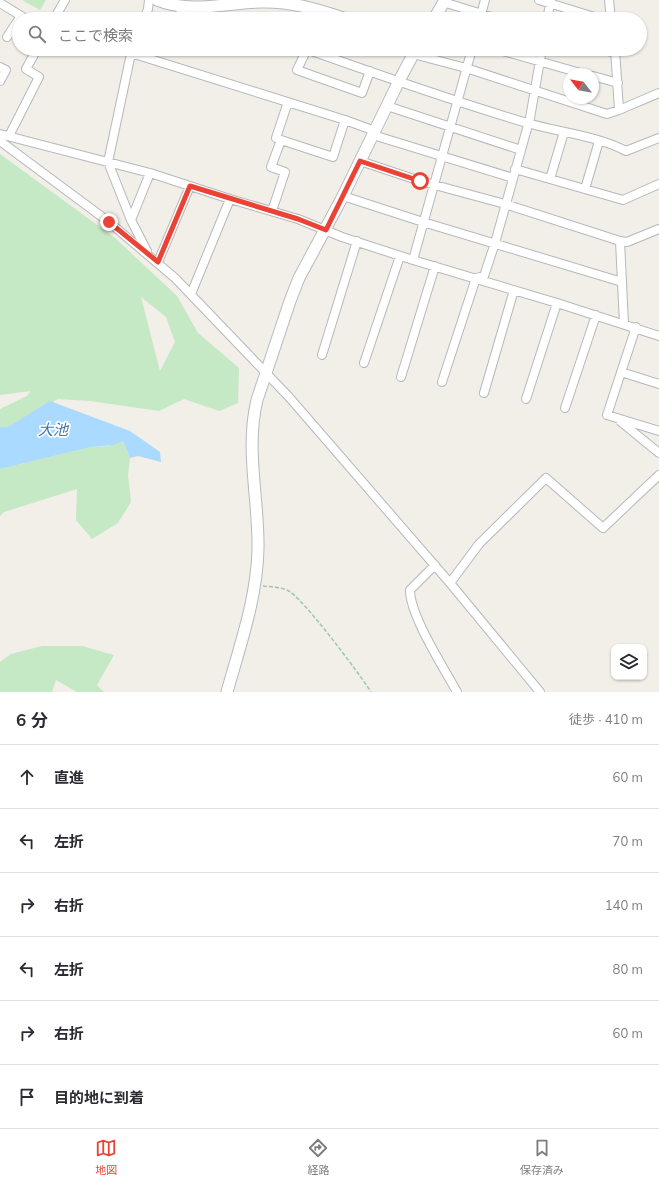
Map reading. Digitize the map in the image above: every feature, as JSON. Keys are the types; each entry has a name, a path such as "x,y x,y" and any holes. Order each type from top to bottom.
{"street":[{"path":"58,12 65,0"},
{"path":"147,12 149,0"},
{"path":"157,0 181,6 209,7 259,2 280,2 311,7 326,12"},
{"path":"482,12 485,0"},
{"path":"539,0 551,2 580,12"},
{"path":"609,0 610,12"},
{"path":"438,12 444,1 471,12"},
{"path":"549,12 551,2"},
{"path":"0,3 15,12"},
{"path":"181,6 181,12"},
{"path":"7,37 12,31"},
{"path":"10,136 39,77 26,69 33,56"},
{"path":"131,56 108,162 148,254"},
{"path":"147,56 345,120 374,133 513,178"},
{"path":"303,56 297,70 362,93 370,71"},
{"path":"326,56 528,123 599,141 626,151 659,138"},
{"path":"227,692 249,615 255,585 258,549 252,425 256,400 299,278 326,230 398,81 412,56"},
{"path":"427,56 607,114 659,93"},
{"path":"412,260 470,56"},
{"path":"519,56 563,68"},
{"path":"476,278 484,276 495,243 528,123 540,56"},
{"path":"615,56 620,110"},
{"path":"0,67 6,70 0,81"},
{"path":"599,78 618,83"},
{"path":"288,102 276,138 333,157 345,120"},
{"path":"387,106 521,150"},
{"path":"550,179 564,132"},
{"path":"0,134 150,173 298,219 412,260 636,327 659,336"},
{"path":"272,211 285,172 271,167 281,140"},
{"path":"0,141 109,222 158,262 191,294 265,372 435,565 540,692"},
{"path":"586,189 599,141"},
{"path":"360,161 505,204 620,241 627,242 659,229"},
{"path":"515,169 624,200 659,184"},
{"path":"132,220 150,173"},
{"path":"158,262 190,186"},
{"path":"343,196 423,222 622,282"},
{"path":"191,294 230,199"},
{"path":"322,355 357,241"},
{"path":"620,241 624,324"},
{"path":"364,363 400,256"},
{"path":"402,377 435,266"},
{"path":"442,382 476,278"},
{"path":"484,393 514,290"},
{"path":"526,400 556,303"},
{"path":"565,408 596,315"},
{"path":"636,327 607,416 659,431"},
{"path":"621,372 659,384"},
{"path":"616,418 659,453"},
{"path":"450,583 479,544 546,478 603,528 659,475"},
{"path":"435,565 410,590 410,597 421,628 457,692"}],"path":[{"path":"255,585 287,590 296,595 371,692"}],"green space":[{"path":"22,0 46,0 40,10"},
{"path":"0,154 115,238 177,296 198,333 239,368 238,403 219,411 184,399 159,411 90,401 58,399 10,426 0,427 0,409 27,396 31,391 0,395","holes":["141,297 166,317 175,342 160,371"]},
{"path":"123,441 130,458 128,475 131,502 118,523 92,539 76,520 77,489 4,512 0,516 0,469 91,447 109,446"},
{"path":"42,646 82,646 114,655 97,685 104,692 77,692 56,680 52,692 0,692 0,662 11,654"}],"water":[{"name":"大池","path":"50,401 130,431 160,452 161,462 138,456 130,458 123,441 114,445 91,447 0,469 0,427 10,426"}],"route":[{"path":"109,222 158,262 190,186 298,219 326,230 360,161 420,181"}]}
